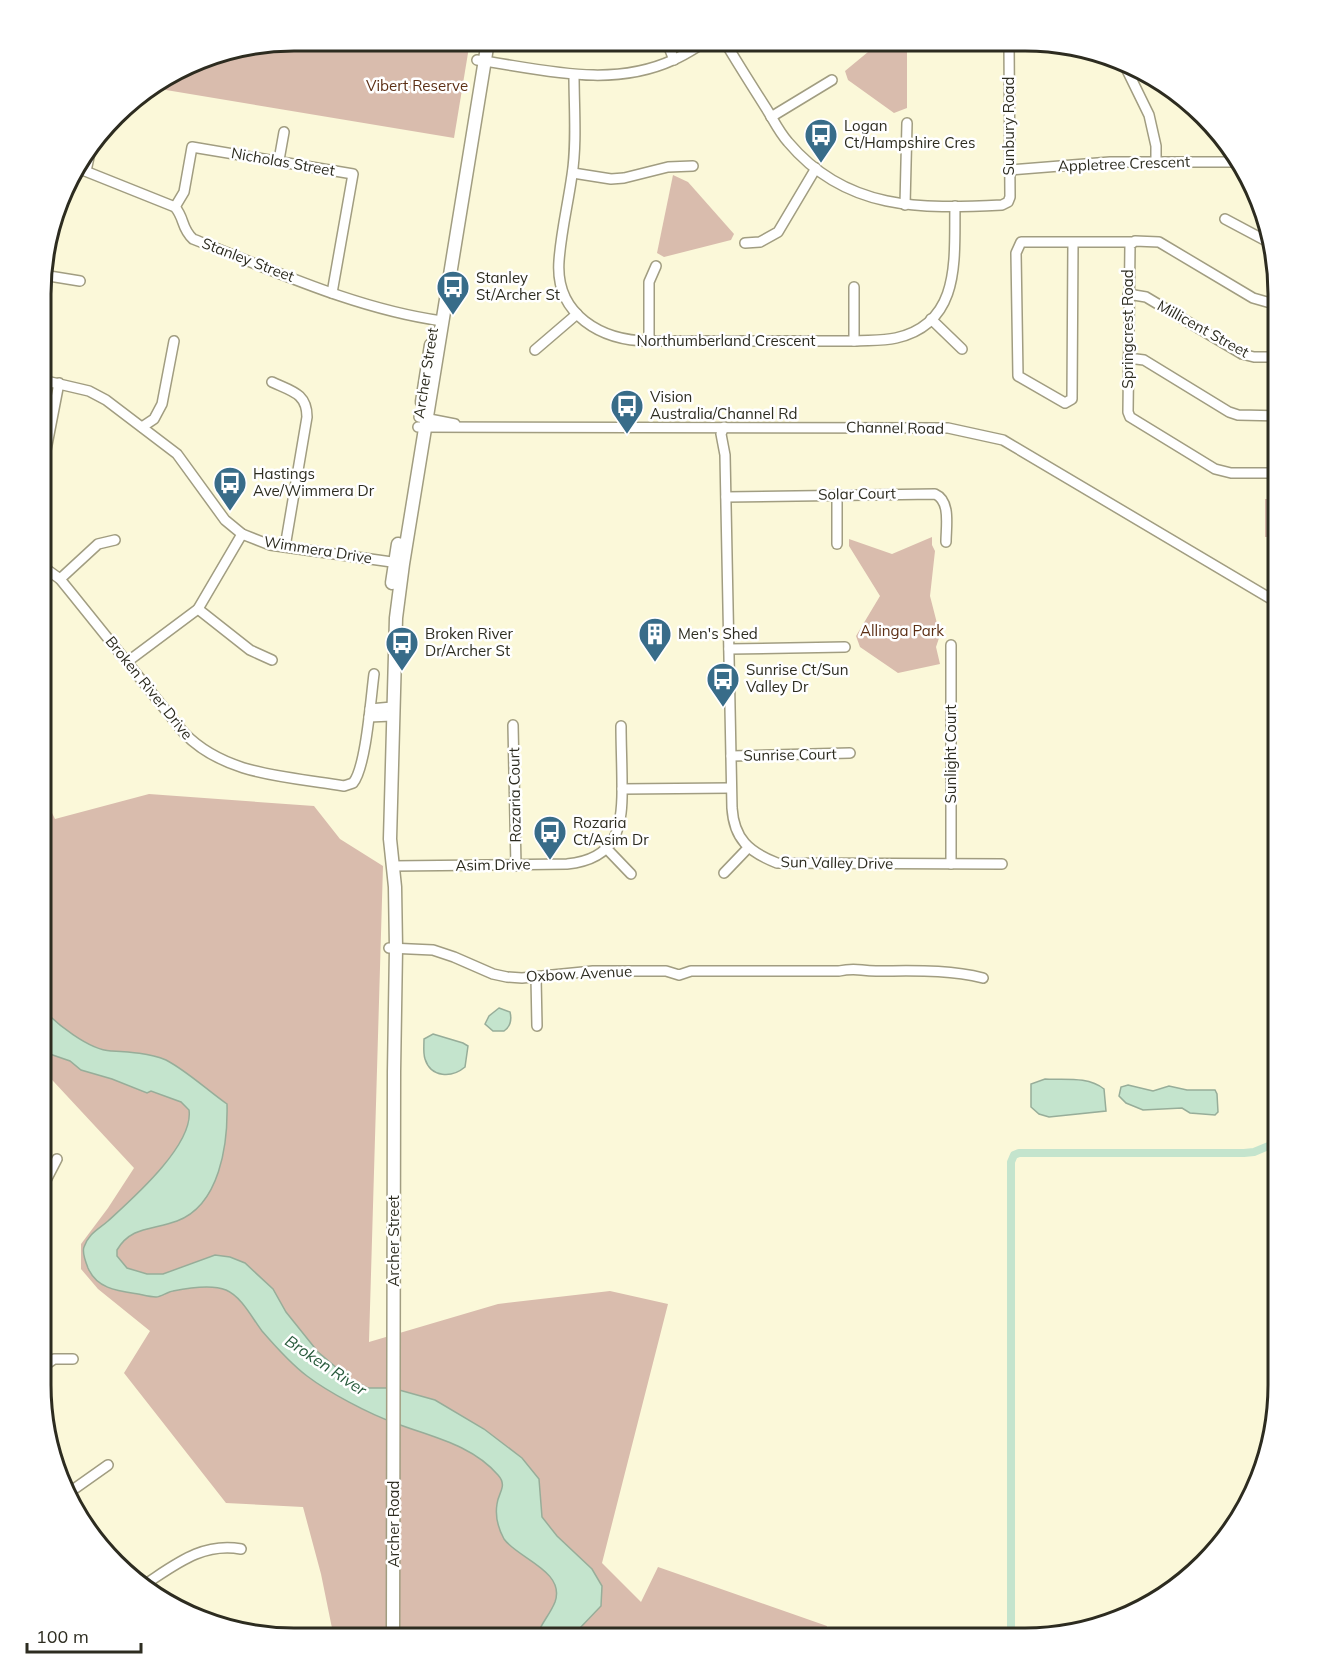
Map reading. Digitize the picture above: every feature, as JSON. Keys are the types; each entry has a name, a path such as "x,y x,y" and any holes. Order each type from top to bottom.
{"main road":[{"name":"Archer Street","path":"394,1410 393,948 395,887 393,867 396,839 393,798 393,624 398,563 473,115 481,51"},
{"name":"Archer Street","path":"481,60 484,51"},
{"name":"Archer Road","path":"393,1628 394,1410"}],"street":[{"path":"670,51 674,60"},
{"path":"481,60 574,75 616,75 651,68 674,60 690,51"},
{"path":"731,51 787,142 837,183 863,195 905,205 955,207"},
{"name":"Sunbury Road","path":"955,207 1002,205 1008,202 1010,197 1009,51"},
{"name":"Northumberland Crescent","path":"574,75 573,173 559,262 560,279 566,296 577,315 594,328 612,336 636,341 854,341 897,338 919,328 931,319 943,304 952,282 955,207"},
{"path":"1129,75 1149,115 1153,129 1156,162"},
{"path":"771,117 832,80"},
{"path":"905,205 907,123"},
{"path":"279,160 284,132"},
{"name":"Nicholas Street","path":"175,207 184,192 192,147 353,174 332,293"},
{"name":"Appletree Crescent","path":"1010,170 1110,162 1229,162"},
{"path":"573,173 624,178 668,167 693,166"},
{"path":"744,243 760,242 778,232 816,168"},
{"path":"86,171 175,207"},
{"name":"Stanley Street","path":"175,207 181,214 186,232 193,239 332,293 386,311 439,320"},
{"path":"1225,219 1233,221 1261,238"},
{"path":"1073,242 1072,399 1065,403 1018,376 1017,253 1021,242 1073,242 1131,242 1141,240 1159,242 1253,298 1268,302"},
{"name":"Springcrest Road","path":"1131,242 1128,294 1128,412 1135,421 1221,471 1268,473"},
{"path":"649,341 649,282 656,266"},
{"path":"52,276 80,281"},
{"path":"854,287 854,341"},
{"name":"Millicent Street","path":"1128,294 1146,297 1242,354 1268,357"},
{"path":"536,350 577,315"},
{"path":"931,319 962,349"},
{"path":"142,427 154,419 162,404 174,341"},
{"path":"1128,358 1144,360 1238,415 1268,416"},
{"name":"Wimmera Drive","path":"51,382 88,391 106,400 177,454 225,520 242,534 270,545 398,563"},
{"path":"272,382 300,395 307,405 307,417 285,547"},
{"path":"51,424 59,383"},
{"name":"Channel Road","path":"423,423 466,426 948,428 1003,440 1268,597"},
{"path":"724,427 727,434 724,455 732,816 748,848 724,873"},
{"name":"Solar Court","path":"726,497 930,493 939,495 944,500 946,542"},
{"path":"837,495 837,544"},
{"path":"127,662 198,609 242,534"},
{"path":"60,579 98,544 115,540"},
{"name":"Broken River Drive","path":"51,572 60,579 194,743 229,764 254,771 341,786 350,784 358,776 370,713"},
{"path":"198,609 250,650 272,660"},
{"name":"Sunlight Court","path":"951,645 951,864"},
{"path":"729,649 844,647"},
{"path":"374,674 370,713 392,711"},
{"name":"Rozaria Court","path":"513,725 516,866"},
{"path":"621,726 623,810 619,830 607,849 632,874"},
{"name":"Sunrise Court","path":"731,756 850,753"},
{"path":"622,789 731,788"},
{"name":"Sun Valley Drive","path":"748,848 759,856 777,863 1002,864"},
{"name":"Asim Drive","path":"393,867 516,866 583,862 607,849"},
{"name":"Oxbow Avenue","path":"393,948 433,951 507,977 536,977 593,970 666,971 679,967 691,971 839,971 854,968 870,971 961,972 983,978"},
{"path":"536,977 537,1026"},
{"path":"51,1171 57,1159"},
{"path":"51,1361 73,1359"},
{"path":"75,1489 108,1465"},
{"path":"150,1581 188,1557 206,1550 226,1546 241,1549"}],"green space":[{"name":"Vibert Reserve","path":"468,51 454,138 163,90 187,76 216,64 263,53"},
{"path":"868,52 907,52 907,108 894,113 848,80 845,71"},
{"path":"673,175 688,182 734,234 731,240 664,257 657,253"},
{"path":"1265,499 1268,499 1268,537 1265,537"},
{"name":"Allinga Park","path":"932,537 935,551 930,596 940,635 936,647 940,664 898,673 860,647 856,636 880,596 849,546 849,539 892,554"},
{"path":"149,794 314,806 340,839 383,866 369,1342 498,1304 610,1291 668,1304 602,1563 641,1602 658,1567 827,1626 827,1628 332,1628 321,1574 303,1507 226,1503 124,1373 150,1331 98,1289 81,1269 81,1244 134,1168 51,1079 51,811 55,819"}],"water":[{"path":"499,1008 510,1012 510,1023 504,1031 493,1031 485,1024 489,1016"},
{"name":"Broken River","path":"51,1016 63,1028 93,1046 111,1051 146,1054 166,1060 227,1104 226,1137 219,1172 203,1202 192,1213 177,1221 143,1230 123,1242 117,1250 117,1256 127,1268 147,1274 163,1274 215,1255 230,1257 245,1263 273,1289 286,1312 318,1352 351,1380 368,1388 392,1388 435,1400 484,1429 522,1458 539,1479 542,1517 557,1536 592,1569 602,1586 601,1606 580,1628 540,1628 555,1602 554,1582 547,1573 504,1539 496,1513 502,1489 501,1479 476,1456 450,1443 385,1419 337,1396 301,1371 283,1355 242,1303 226,1290 200,1287 151,1297 109,1288 92,1275 84,1255 86,1242 145,1185 172,1155 188,1124 189,1110 181,1102 81,1070 70,1061 51,1054"},
{"path":"433,1034 468,1046 465,1067 448,1074 432,1070 424,1057 424,1039"},
{"path":"1045,1079 1076,1080 1098,1085 1104,1089 1106,1111 1049,1117 1039,1114 1031,1107 1031,1084"},
{"path":"1128,1085 1153,1091 1169,1086 1187,1090 1215,1090 1218,1112 1215,1115 1190,1113 1182,1108 1143,1110 1126,1103 1119,1096 1121,1087"}],"waterway":[{"path":"1011,1628 1011,1162 1014,1155 1019,1153 1244,1153 1268,1146"}],"place":[{"name":"Logan Ct/Hampshire Cres","path":"821,164"},
{"name":"Stanley St/Archer St","path":"453,316"},
{"name":"Vision Australia/Channel Rd","path":"627,435"},
{"name":"Hastings Ave/Wimmera Dr","path":"230,512"},
{"name":"Men's Shed","path":"655,663"},
{"name":"Broken River Dr/Archer St","path":"402,672"},
{"name":"Sunrise Ct/Sun Valley Dr","path":"723,708"},
{"name":"Rozaria Ct/Asim Dr","path":"550,861"}]}
